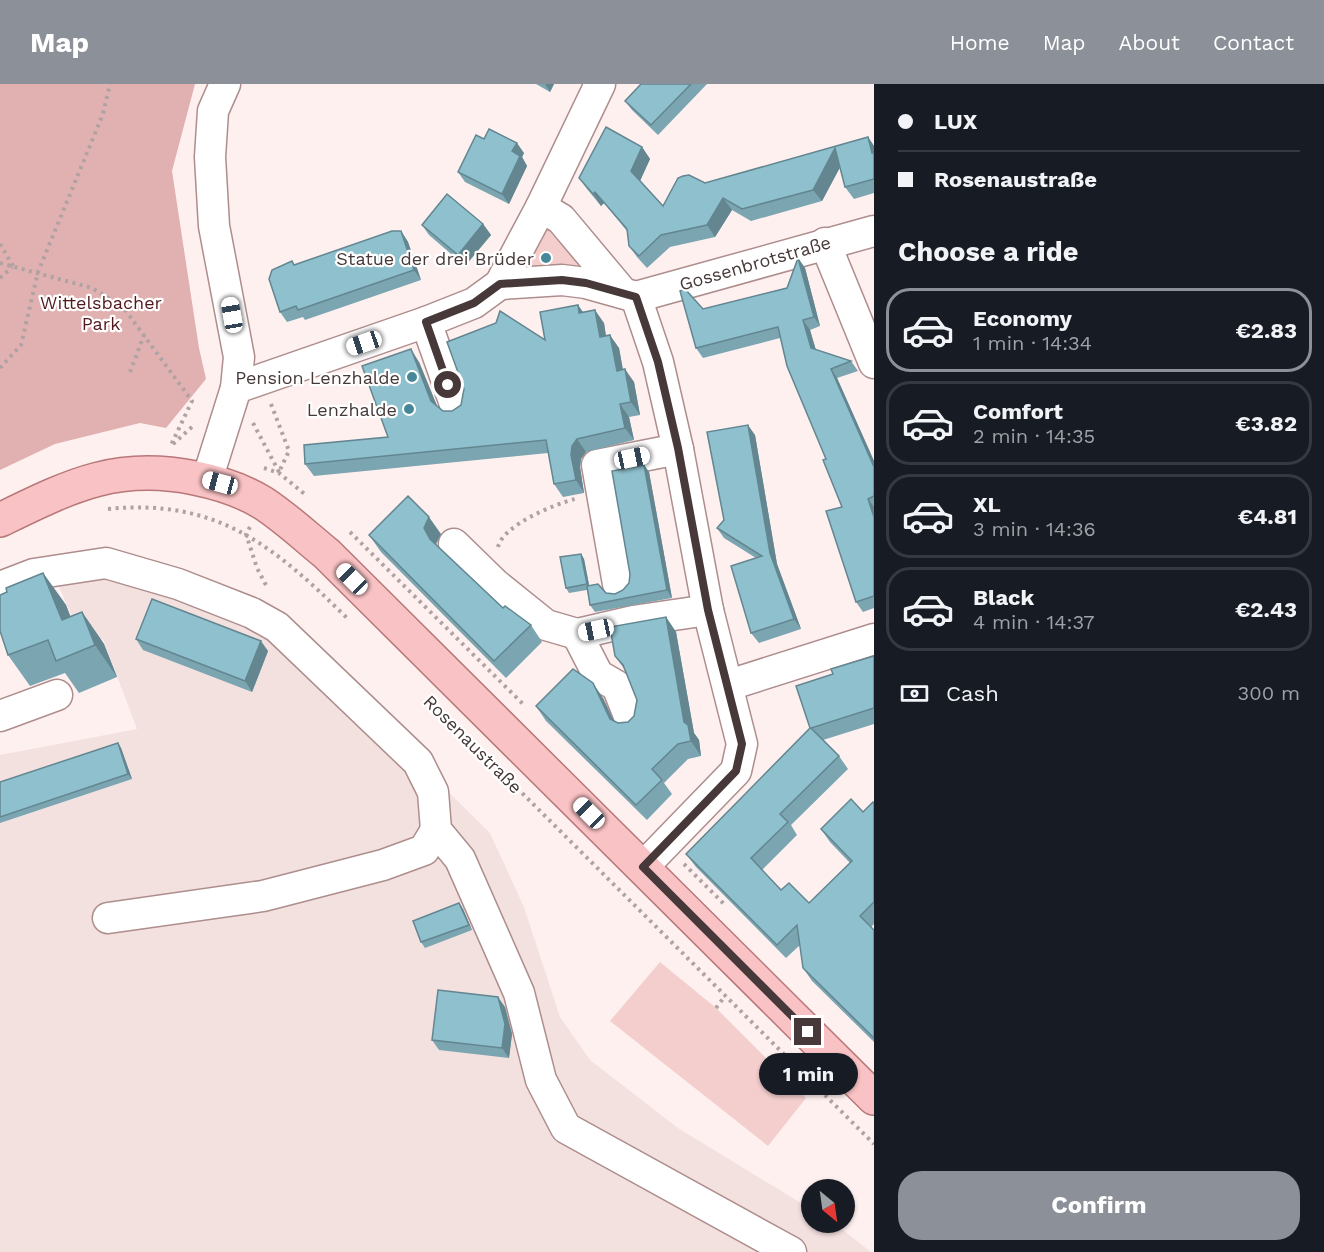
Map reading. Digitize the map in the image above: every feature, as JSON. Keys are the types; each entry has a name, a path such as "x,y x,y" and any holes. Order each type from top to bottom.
{"main road":[{"name":"Rosenaustraße","path":"0,520 59,491 101,478 145,471 164,471 207,480 232,487 262,503 327,554 874,1098"}],"street":[{"path":"207,480 249,384 239,357 214,226 210,157 213,111 225,84"},
{"path":"249,384 474,303 500,284 541,207 600,84"},
{"path":"541,207 561,219 630,295 658,362 678,448 708,610 729,685 742,744 736,771 643,867"},
{"name":"Gossenbrotstraße","path":"630,295 874,231"},
{"path":"825,243 874,363"},
{"path":"500,284 562,280 586,283 630,295"},
{"path":"426,322 456,407"},
{"path":"618,584 597,465 678,448"},
{"path":"454,544 495,584 546,624 577,634 633,621 708,610"},
{"path":"0,587 34,574 106,562 178,584 252,613 278,627 418,762 433,792 436,830 460,859 519,993 541,1080 566,1128 791,1252"},
{"path":"577,634 598,675 617,686 631,721"},
{"path":"729,685 874,639"},
{"path":"0,716 57,695"},
{"path":"108,918 262,896 383,865 424,850 436,830"}],"path":[{"path":"0,368 21,345 38,273 103,114 110,84"},
{"path":"0,244 13,267"},
{"path":"0,263 92,288 123,307 192,401 171,445"},
{"path":"0,278 13,267"},
{"path":"130,372 144,335"},
{"path":"249,384 289,451 279,473 249,384"},
{"path":"495,584 498,543 509,532 529,518 558,503 603,494"},
{"path":"100,510 181,510 246,534 281,557 350,621"},
{"path":"246,534 275,610 278,627"},
{"name":"Rosenaustraße","path":"498,769 874,1144"},
{"path":"716,1008 725,996"}],"shaded area":[{"path":"556,228 584,269 528,271 527,261 544,230"},
{"path":"46,557 231,604 418,762 490,833 524,907 560,1017 590,1060 678,1128 801,1203 801,1233 847,1233 871,1252 0,1252 0,755 137,729 103,639 85,646"},
{"path":"660,962 716,1008 806,1098 768,1146 610,1021"}],"green space":[{"name":"Wittelsbacher Park","path":"0,84 195,84 172,171 199,348 206,379 166,428 140,423 55,444 0,470"}],"building":[{"path":"641,84 691,84 651,125 625,101"},
{"path":"606,127 642,147 631,171 663,206 678,178 683,176 689,175 705,183 868,137 872,153 874,153 874,179 845,187 835,148 813,190 742,209 723,198 707,225 661,235 639,256 629,246 627,229 595,192 593,194 579,178"},
{"path":"489,129 517,143 512,151 520,156 502,194 458,172 476,135 484,139"},
{"path":"447,194 483,224 458,255 422,225"},
{"path":"392,231 401,231 414,270 298,310 296,306 280,312 269,279 272,270 292,261 294,265"},
{"path":"798,258 814,317 803,320 811,348 851,361 831,369 874,467 874,496 868,499 874,517 874,596 856,602 826,511 842,507 823,460 826,459 787,366 778,327 696,348 680,291 685,289 703,309 787,288"},
{"path":"578,305 579,313 595,310 600,337 610,335 617,371 625,369 631,402 620,404 625,428 577,439 572,446 571,455 576,480 554,484 546,440 305,464 304,445 388,437 362,366 411,349 431,401 443,411 452,411 461,405 464,389 447,342 496,323 500,311 545,340 540,312"},
{"path":"748,425 770,553 794,619 751,633 731,566 762,556 717,528 724,520 707,432"},
{"path":"644,465 667,590 590,605 587,586 598,584 606,593 615,594 629,583 630,574 612,471"},
{"path":"408,496 429,517 424,528 430,539 503,608 505,606 531,625 494,661 369,535"},
{"path":"581,554 587,584 566,588 560,557"},
{"path":"43,573 62,620 82,612 95,645 56,661 48,640 8,655 0,631 0,595 7,592 6,588"},
{"path":"152,599 261,641 245,681 136,639"},
{"path":"666,617 684,722 688,725 691,741 678,744 652,769 662,780 636,805 536,706 573,669 593,683 610,719 618,723 628,722 634,716 637,700 623,665 615,656 610,627"},
{"path":"874,656 874,708 811,728 839,756 780,814 788,822 751,858 781,890 789,883 809,903 852,861 821,829 851,799 863,812 873,802 874,902 860,916 874,930 874,1038 803,968 797,925 777,945 686,854 810,728 796,686 833,674 831,669"},
{"path":"118,743 128,774 0,817 0,782"},
{"path":"459,903 469,925 421,942 413,921"},
{"path":"438,990 498,997 505,1024 502,1048 432,1040"}],"place":[{"name":"Statue der drei Brüder","path":"546,258"},
{"name":"Pension Lenzhalde","path":"412,377"},
{"name":"Lenzhalde","path":"409,409"}],"route":[{"path":"448,385 426,322 474,303 500,284 562,280 586,283 636,297 658,362 678,448 708,610 729,685 742,744 736,771 643,867 808,1032"}]}
